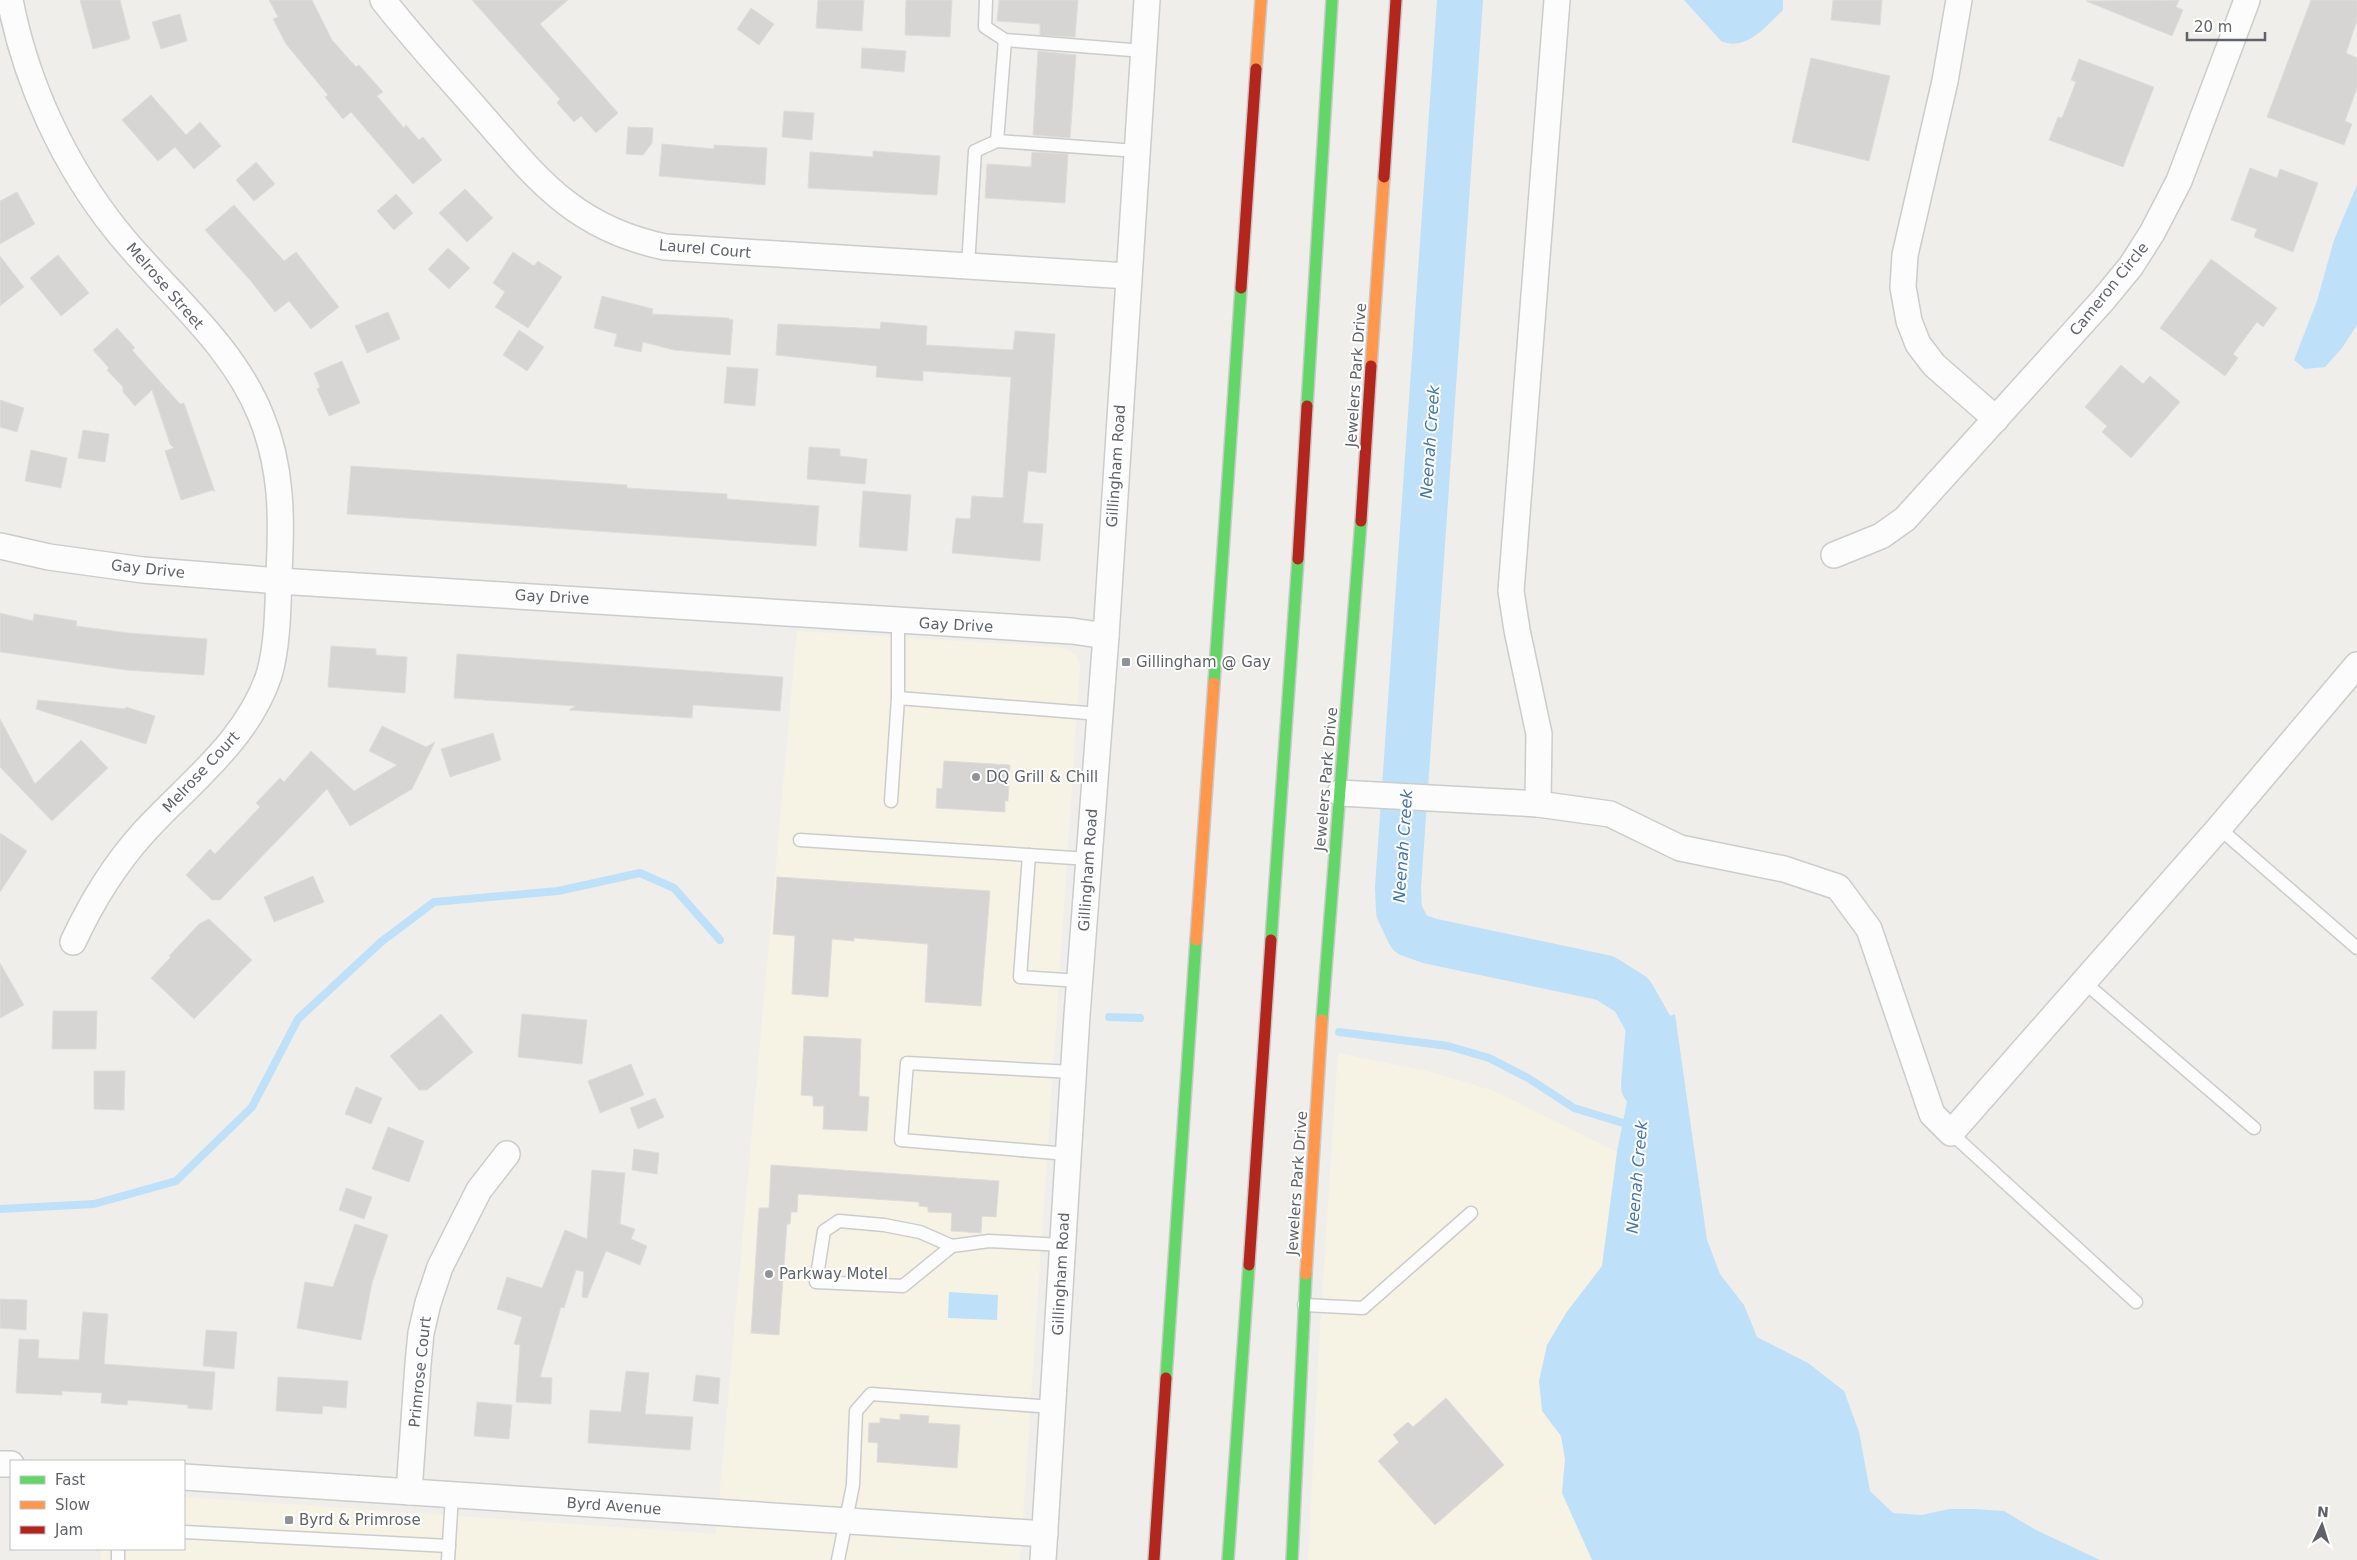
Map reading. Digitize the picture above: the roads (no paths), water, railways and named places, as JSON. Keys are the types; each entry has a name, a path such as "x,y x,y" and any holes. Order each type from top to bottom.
{"main road":[{"path":"1154,1560 1261,0"},
{"path":"1228,1560 1297,572 1332,0"},
{"name":"Jewelers Park Drive","path":"1292,1560 1304,1305 1324,998 1355,609 1396,0"}],"street":[{"name":"Melrose Street","path":"10,0 14,23 32,78 55,132 83,183 117,231 234,366 260,414 277,465 280,492 279,581"},
{"name":"Laurel Court","path":"383,0 540,181 576,212 619,234 665,248 1128,276"},
{"name":"Gillingham Road","path":"1044,1560 1068,1154 1106,636 1146,0"},
{"path":"1538,804 1539,734 1517,630 1511,591 1557,0"},
{"path":"1959,0 1944,81 1905,255 1903,287 1909,321 1918,344 1934,365 1996,419"},
{"name":"Cameron Circle","path":"1834,555 1881,536 1905,519 2103,300 2131,266 2152,233 2179,181 2247,0"},
{"name":"Gay Drive","path":"0,546 49,557 143,570 279,581 713,607 1106,636"},
{"name":"Melrose Court","path":"73,942 102,887 122,858 226,748 255,708 269,675 273,657 279,581"},
{"path":"1340,793 1538,804 1610,814 1680,848 1784,869 1838,887 1870,929 1932,1114 1951,1133 2220,828 2356,670"},
{"name":"Primrose Court","path":"409,1492 420,1340 428,1303 440,1267 479,1190 507,1154"},
{"name":"Byrd Avenue","path":"185,1477 1045,1534"}],"lane":[{"path":"986,0 985,27 1005,40 1144,51"},
{"path":"997,141 1005,40"},
{"path":"968,267 975,151 997,141 1137,151"},
{"path":"891,800 898,698 898,621"},
{"path":"898,698 1100,714"},
{"path":"2220,828 2357,948"},
{"path":"800,840 1089,859"},
{"path":"1028,855 1020,978 1080,981"},
{"path":"2084,982 2254,1128"},
{"path":"1068,1154 901,1140 907,1062 1074,1072"},
{"path":"1951,1133 2136,1302"},
{"path":"1304,1305 1364,1308 1471,1213"},
{"path":"952,1246 920,1232 884,1224 839,1221 824,1231 817,1264 816,1282 903,1286 952,1246 988,1241 1063,1245"},
{"path":"838,1560 853,1485 856,1411 871,1394 1053,1407"},
{"path":"448,1560 452,1495"},
{"path":"185,1532 449,1546"}],"water":[{"path":"1684,0 1783,0 1783,10 1755,36 1739,43 1730,43 1721,41"},
{"path":"2357,185 2357,325 2342,348 2325,367 2305,369 2294,360 2317,301 2334,240"},
{"path":"1675,1014 1707,1240 1720,1274 1744,1305 1757,1337 1808,1363 1844,1391 1859,1432 1870,1491 1893,1513 1922,1515 1949,1509 2004,1511 2036,1530 2100,1560 1592,1560 1562,1493 1565,1459 1561,1436 1542,1411 1539,1381 1547,1345 1566,1313 1602,1266 1617,1152 1642,1026"},
{"path":"949,1292 998,1295 997,1320 948,1318"}],"waterway":[{"name":"Neenah Creek","path":"1460,0 1398,887 1399,911 1410,934 1430,941 1605,978 1632,995 1649,1025 1644,1086"},
{"path":"0,1209 94,1204 176,1181 252,1107 298,1019 381,942 434,902 558,891 640,873 674,888 720,940"},
{"path":"1109,1017 1140,1018"},
{"path":"1339,1032 1448,1046 1489,1058 1528,1078 1574,1108 1633,1126"}],"place":[{"name":"Gillingham @ Gay","path":"1126,662"},
{"name":"DQ Grill & Chill","path":"976,777"},
{"name":"Parkway Motel","path":"769,1274"},
{"name":"Byrd & Primrose","path":"289,1520"}]}
